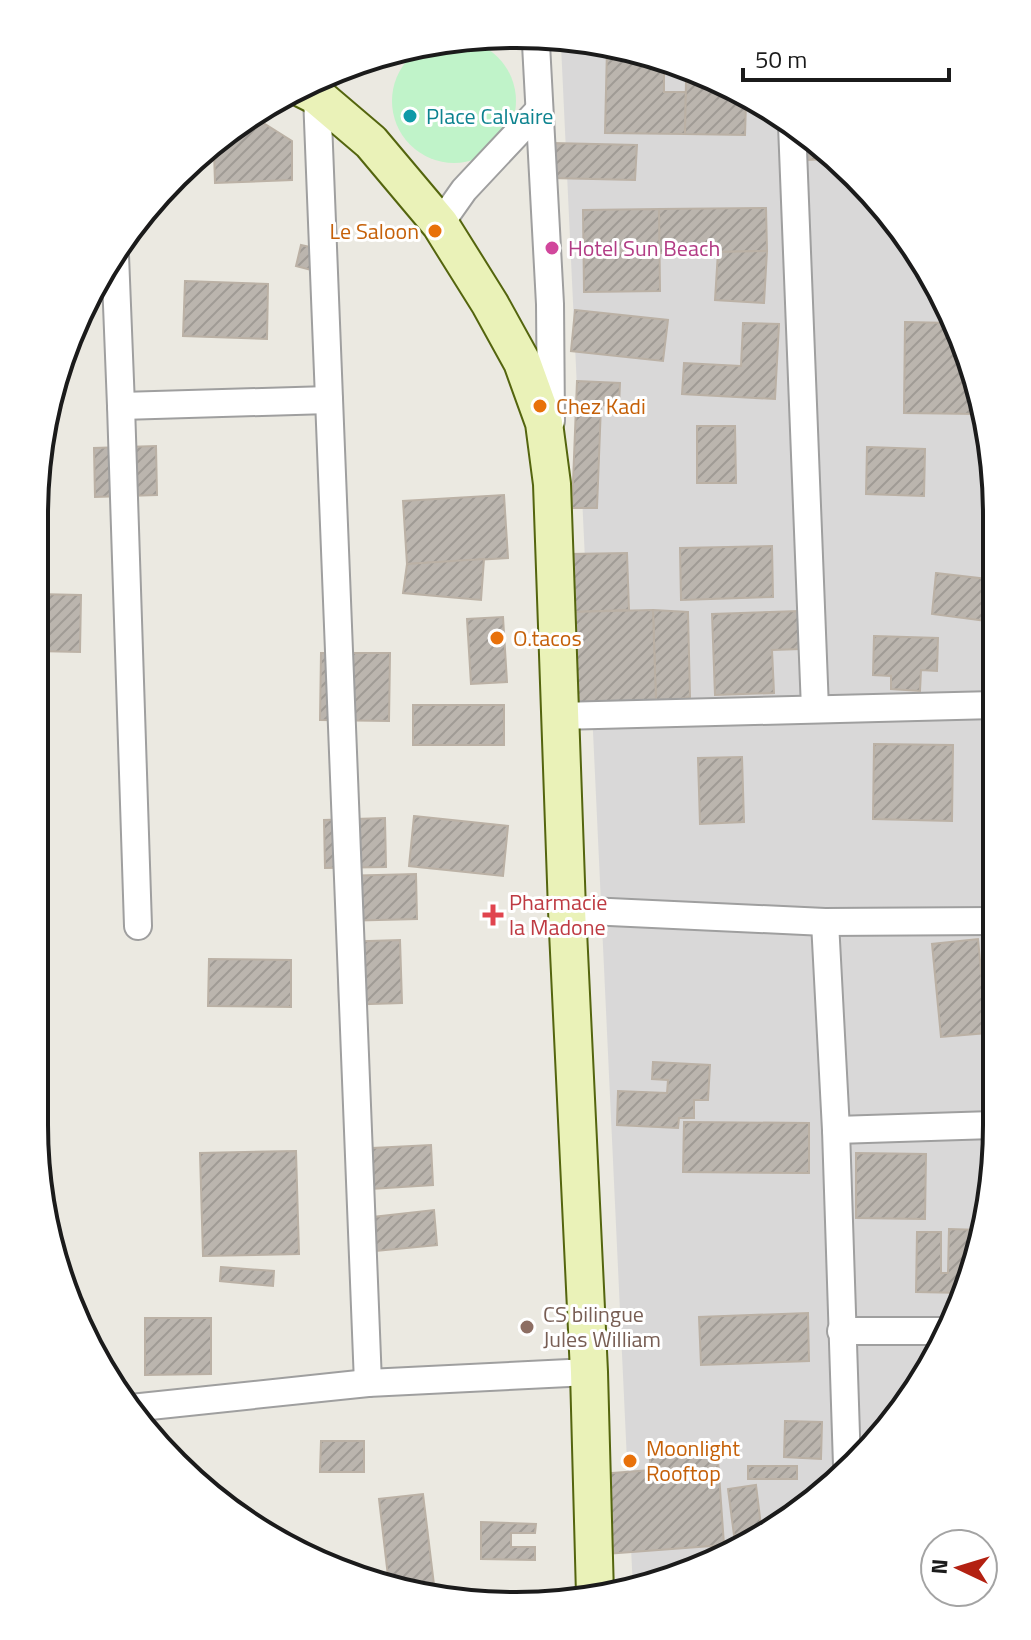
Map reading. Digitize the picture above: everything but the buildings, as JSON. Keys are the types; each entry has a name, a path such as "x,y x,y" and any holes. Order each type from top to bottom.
{"main road":[{"path":"312,95 371,142 440,224 522,362 544,423 552,484 567,910 589,1372 595,1585"}],"street":[{"path":"536,49 550,304 552,484"},
{"path":"310,96 329,400 368,1383"},
{"path":"440,224 464,190 539,110"},
{"path":"793,140 815,709"},
{"path":"116,274 138,926"},
{"path":"121,406 329,400"},
{"path":"559,716 983,705"},
{"path":"567,910 825,922 983,921"},
{"path":"825,922 836,1130 847,1454"},
{"path":"836,1130 983,1125"},
{"path":"841,1331 935,1331"},
{"path":"143,1407 368,1383 589,1372"}],"shaded area":[{"path":"561,50 636,64 722,96 775,127 846,185 904,256 935,309 967,395 982,485 983,1124 979,1186 958,1275 935,1331 904,1384 867,1433 824,1476 775,1513 722,1544 632,1577"}],"green space":[{"path":"488,50 505,67 516,101 511,125 498,145 478,158 454,163 430,158 410,145 397,125 392,101 397,77 407,61 454,52"}],"place":[{"name":"Place Calvaire","path":"410,116"},
{"name":"Le Saloon","path":"435,231"},
{"name":"Hotel Sun Beach","path":"552,248"},
{"name":"Chez Kadi","path":"540,406"},
{"name":"O.tacos","path":"497,638"},
{"name":"Pharmacie la Madone","path":"493,915"},
{"name":"CS bilingue Jules William","path":"527,1327"},
{"name":"Moonlight Rooftop","path":"630,1461"}]}
